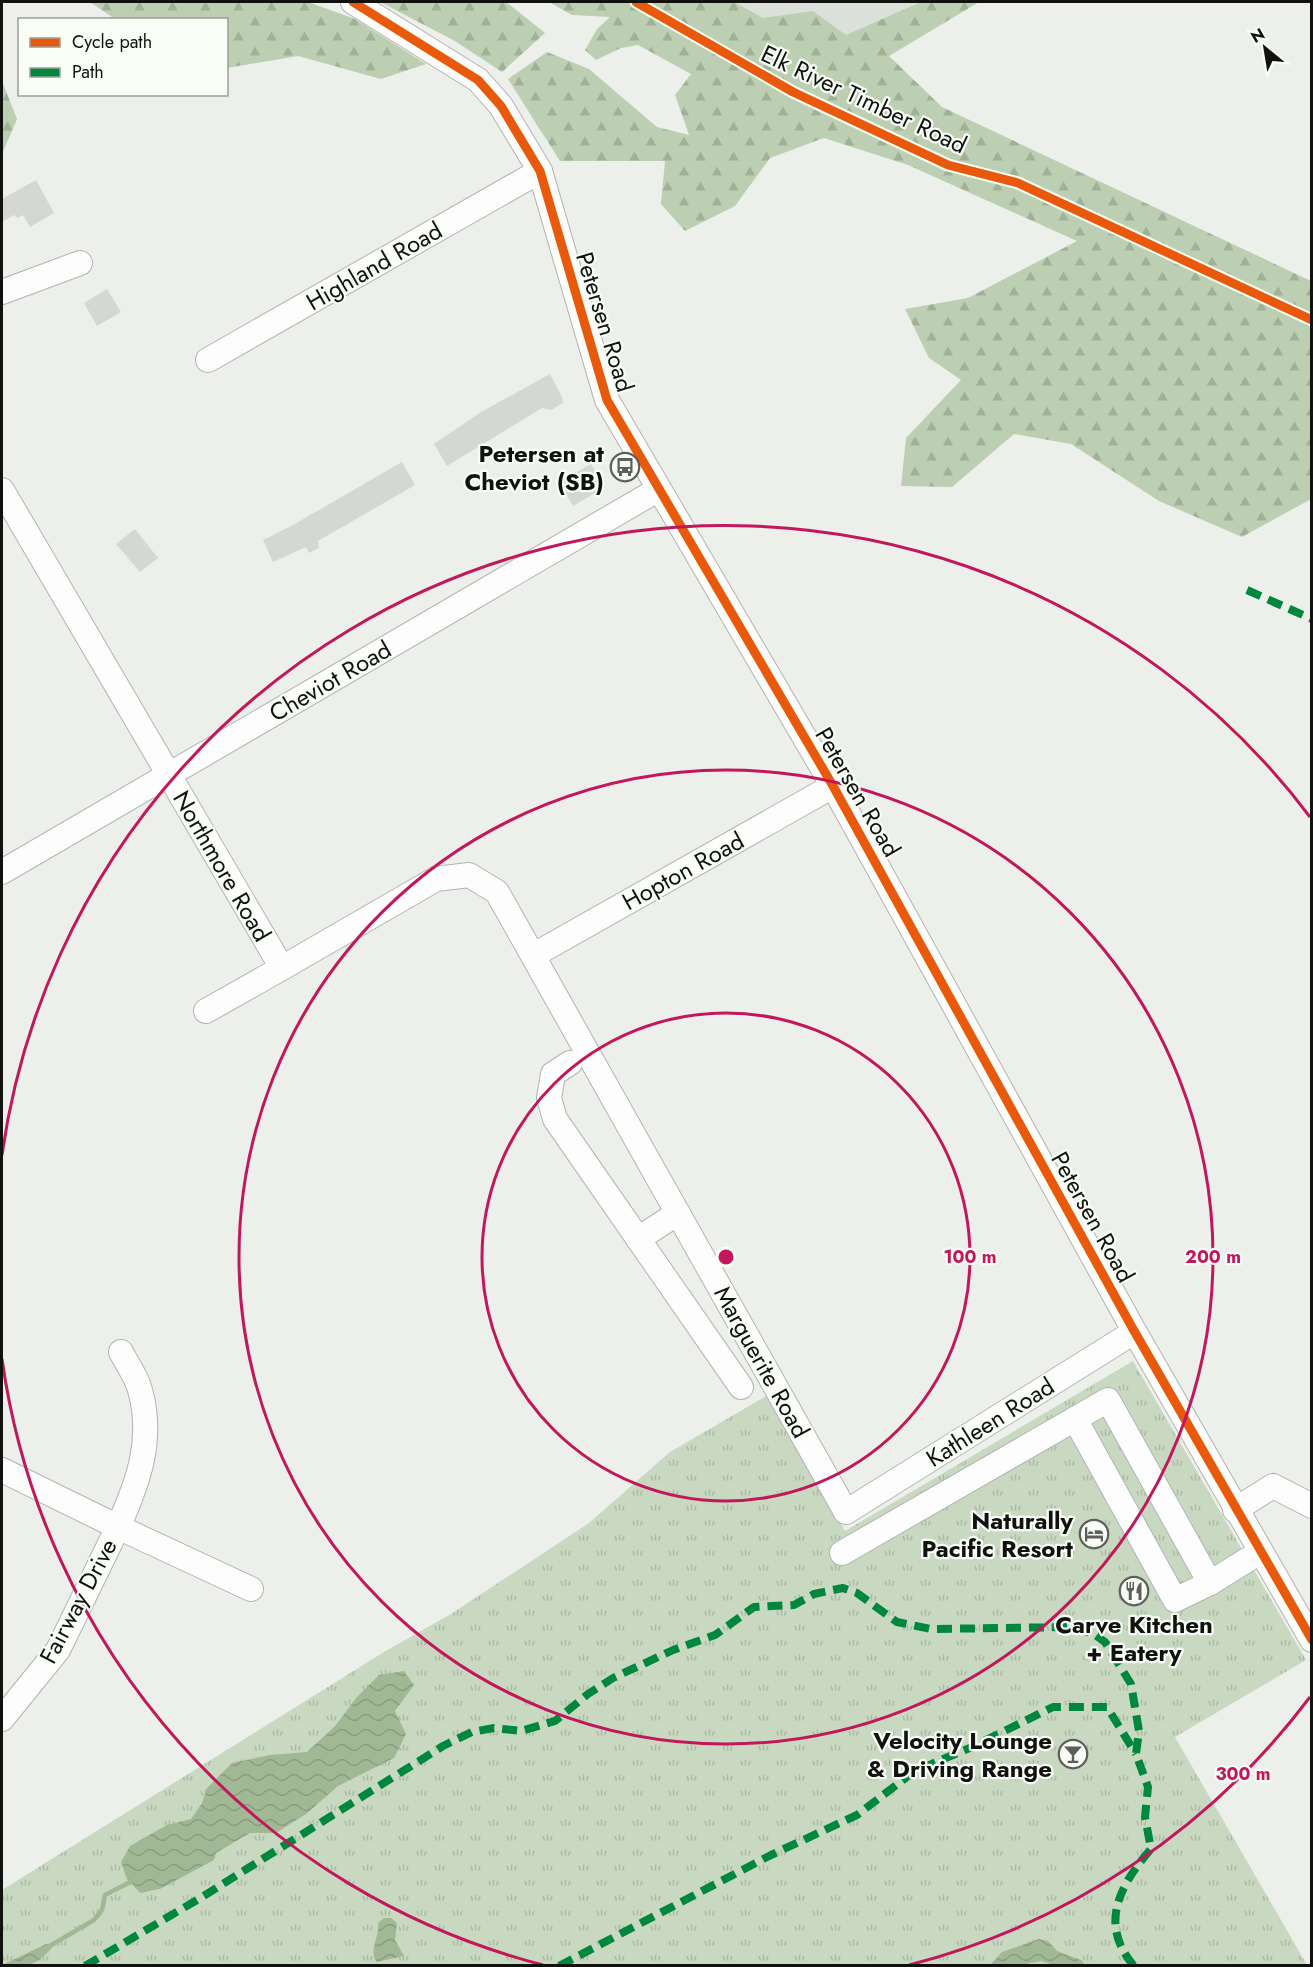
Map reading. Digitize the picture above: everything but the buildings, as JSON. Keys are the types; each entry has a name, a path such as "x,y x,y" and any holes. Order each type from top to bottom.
{"street":[{"name":"Petersen Road","path":"353,2 478,80 501,106 540,171 607,400 833,786 1134,1332 1311,1640"},
{"name":"Highland Road","path":"208,360 540,171"},
{"path":"2,292 80,263"},
{"name":"Cheviot Road","path":"2,872 658,489"},
{"name":"Northmore Road","path":"2,490 282,968 436,879 469,875 497,892 534,955"},
{"name":"Hopton Road","path":"534,955 833,786"},
{"name":"Marguerite Road","path":"534,955 846,1512"},
{"path":"206,1011 282,968"},
{"name":"Marguerite Road","path":"570,1063 553,1074 549,1098 555,1119 741,1387"},
{"path":"638,1239 678,1213"},
{"name":"Kathleen Road","path":"846,1512 1134,1332"},
{"path":"122,1352 140,1389 146,1428 139,1481 118,1527 251,1589"},
{"path":"842,1553 1108,1400 1210,1583"},
{"path":"1075,1419 1175,1600 1210,1583 1260,1552"},
{"name":"Fairway Drive","path":"2,1470 118,1527 58,1650 2,1719"},
{"path":"1235,1510 1273,1486 1311,1506"}],"shaded area":[{"path":"668,2 958,2 830,75"}],"green space":[{"path":"90,2 308,2 355,19 426,64 381,79 298,56 228,68 228,18 114,18"},
{"path":"380,2 506,2 545,33 502,72 455,41"},
{"path":"549,2 734,2 763,18 813,11 846,35 921,2 979,2 889,56 942,107 1311,281 1311,499 1242,537 1159,501 1071,444 1014,434 952,487 901,486 906,438 961,380 929,358 905,309 968,298 1077,241 908,165 824,138 770,158 735,206 685,231 661,204 665,161 560,161 508,79 547,52 589,69 657,127 689,135 675,95 691,74 638,45 621,48 596,60 585,50 597,29 610,17 572,15"},
{"path":"2,81 17,119 2,154"},
{"path":"1133,1361 1306,1660 1175,1737 1307,1965 2,1966 2,1890 384,1652 451,1614 589,1523 670,1452 766,1396 845,1531"}],"water":[{"path":"404,1671 414,1685 395,1711 406,1734 394,1758 338,1786 306,1814 276,1833 250,1833 216,1853 214,1860 160,1889 140,1893 127,1879 121,1862 130,1846 167,1825 191,1819 202,1803 207,1788 232,1763 270,1755 307,1752 335,1726 357,1697 379,1675"},
{"path":"384,1918 391,1918 397,1923 395,1940 404,1956 377,1962 374,1948 378,1923"},
{"path":"1039,1939 1048,1941 1057,1951 1081,1960 1085,1965 1053,1965 1041,1961 1021,1965 990,1965 1002,1952"},
{"path":"46,1944 55,1944 43,1957 32,1964 2,1965"}],"waterway":[{"path":"48,1947 94,1920 102,1910 105,1895 134,1880"}],"marked path":[{"path":"1247,590 1312,619"},
{"path":"85,1966 202,1897 443,1746 472,1732 494,1728 521,1731 555,1721 588,1694 613,1678 673,1650 715,1635 754,1607 794,1605 814,1594 843,1588 857,1593 897,1622 931,1629 1072,1627 1094,1634 1105,1642 1131,1684 1139,1731 1136,1754 1148,1787 1145,1817 1151,1849 1130,1877 1117,1905 1115,1920 1117,1935 1123,1950 1134,1966"},
{"path":"559,1966 771,1855 857,1815 912,1773 972,1747 1053,1707 1107,1707 1136,1754"}],"cycle path":[{"path":"353,2 478,80 501,106 540,171 607,400 833,786 1133,1329 1312,1640"},
{"name":"Elk River Timber Road","path":"636,2 793,92 948,165 1018,183 1312,320"}],"place":[{"name":"Petersen at Cheviot (SB)","path":"625,467"},
{"name":"Naturally Pacific Resort","path":"1094,1534"},
{"name":"Carve Kitchen + Eatery","path":"1134,1591"},
{"name":"Velocity Lounge & Driving Range","path":"1073,1754"}]}
